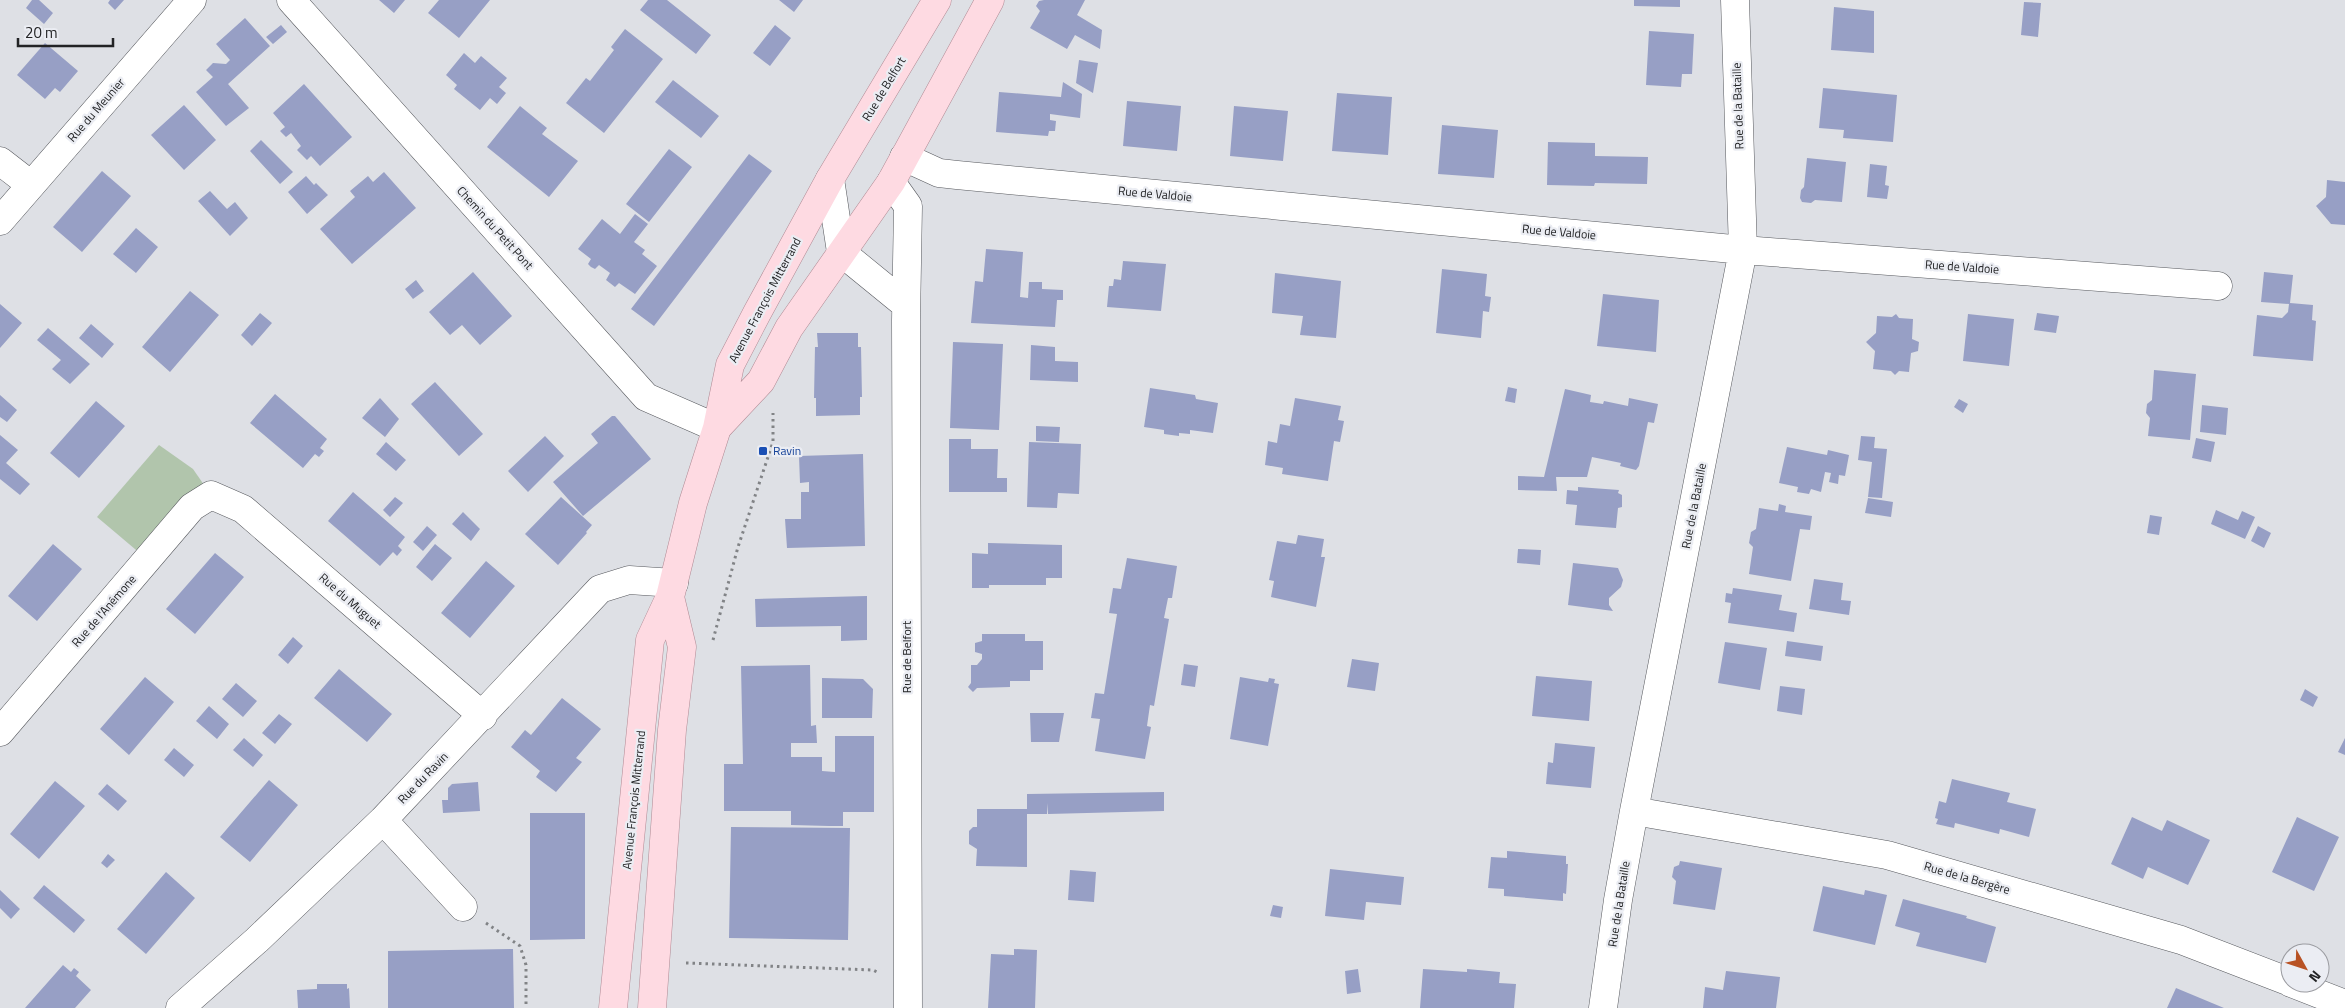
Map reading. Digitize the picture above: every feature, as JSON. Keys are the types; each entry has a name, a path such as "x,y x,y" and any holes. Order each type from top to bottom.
{"main road":[{"name":"Rue de Belfort","path":"830,179 938,0"},
{"path":"841,252 891,182 990,0"},
{"name":"Avenue François Mitterrand","path":"613,1008 650,640 672,590 693,503 717,428 730,366 756,312 830,179"},
{"name":"Avenue François Mitterrand","path":"717,428 761,381 789,328 841,252"},
{"name":"Avenue François Mitterrand","path":"652,1008 672,730 682,647 672,590"}],"street":[{"name":"Rue du Meunier","path":"0,221 192,0"},
{"name":"Chemin du Petit Pont","path":"292,0 646,397 717,428"},
{"name":"Rue de la Bataille","path":"1603,1008 1618,900 1634,811 1744,250 1735,0"},
{"name":"Rue de Valdoie","path":"904,157 939,173 948,174 1744,250 2218,286"},
{"path":"0,161 31,185"},
{"path":"830,179 841,252 906,305"},
{"name":"Rue de Belfort","path":"891,182 908,206 906,305 908,998"},
{"name":"Rue du Muguet","path":"211,495 243,509 482,716"},
{"name":"Rue de l'Anémone","path":"0,732 192,507 211,495"},
{"name":"Rue du Ravin","path":"180,1008 257,940 383,820 600,589 629,580 672,590"},
{"name":"Rue de la Bergère","path":"1634,811 1887,855 2181,940 2280,979"},
{"path":"383,820 463,907"},
{"name":"Rue de la Bergère","path":"2317,993 2345,1004"}],"path":[{"path":"712,642 738,547 773,442 773,406"},
{"path":"463,907 520,946 526,965 526,1008"},
{"path":"677,963 873,970 908,998"}],"green space":[{"path":"159,445 193,469 211,495 148,560 97,517"}],"building":[{"path":"32,0 39,0 53,13 44,24 26,8"},
{"path":"110,0 124,0 115,10 108,3"},
{"path":"379,0 405,0 394,13"},
{"path":"439,0 490,0 459,38 428,13"},
{"path":"648,0 667,0 711,35 696,54 640,10"},
{"path":"779,0 803,0 794,12"},
{"path":"1085,0 1077,15 1102,30 1100,49 1075,35 1067,49 1030,28 1040,11 1036,6 1039,1"},
{"path":"1634,0 1680,0 1680,7 1634,6"},
{"path":"2024,2 2041,3 2038,37 2021,35"},
{"path":"1834,7 1874,11 1874,53 1831,50"},
{"path":"245,18 270,46 228,84 249,108 226,126 196,92 213,77 206,70 213,63 226,64 230,60 216,44"},
{"path":"281,25 287,32 273,44 266,37"},
{"path":"775,25 791,38 770,66 753,53"},
{"path":"625,29 663,59 604,133 566,103 586,78 590,81 614,50 611,47"},
{"path":"1649,31 1694,34 1692,74 1682,74 1681,87 1646,85"},
{"path":"45,43 78,71 60,92 55,88 45,99 17,75"},
{"path":"464,53 475,63 481,56 507,78 499,87 506,93 497,104 490,98 480,110 454,89 457,85 446,75"},
{"path":"1079,60 1098,63 1093,93 1076,83"},
{"path":"673,80 719,116 701,138 655,102"},
{"path":"1063,82 1082,94 1080,118 1050,114 1050,120 1056,121 1055,131 1049,131 1048,136 996,132 999,92 1061,97"},
{"path":"304,84 352,137 320,166 311,156 307,160 297,150 301,146 291,133 286,137 280,131 285,127 273,113"},
{"path":"1823,88 1897,95 1893,142 1843,138 1844,130 1819,128"},
{"path":"1337,93 1392,97 1388,155 1332,151"},
{"path":"1127,101 1181,106 1177,151 1123,146"},
{"path":"184,105 216,140 184,170 151,135"},
{"path":"520,106 547,128 542,134 578,161 549,197 487,147"},
{"path":"1234,106 1288,111 1283,161 1230,156"},
{"path":"1442,125 1498,130 1494,178 1438,174"},
{"path":"261,140 293,172 280,184 250,151"},
{"path":"1548,142 1595,143 1595,156 1648,157 1647,184 1595,183 1594,186 1547,185"},
{"path":"669,149 692,167 649,222 626,204"},
{"path":"749,154 772,171 654,326 631,309"},
{"path":"1807,158 1846,162 1842,202 1815,200 1811,203 1802,202 1800,198 1801,190 1804,187"},
{"path":"1870,164 1887,166 1885,185 1889,186 1887,199 1867,197"},
{"path":"102,171 131,196 82,252 53,227"},
{"path":"384,172 416,208 352,264 320,229 355,197 350,191 368,176 373,182"},
{"path":"306,176 314,185 316,183 328,195 307,214 288,192"},
{"path":"2327,180 2345,182 2345,225 2331,224 2316,206 2326,197"},
{"path":"210,191 227,209 235,202 248,218 230,236 198,201"},
{"path":"635,214 648,224 634,242 645,250 642,254 657,266 635,294 619,283 615,287 606,280 610,273 599,265 595,269 591,267 588,264 591,259 578,249 602,219 620,234"},
{"path":"136,228 158,247 136,273 113,254"},
{"path":"986,249 1023,252 1020,297 1028,298 1029,282 1042,282 1042,289 1063,290 1063,300 1057,300 1055,327 971,323 975,281 983,282"},
{"path":"1123,261 1166,264 1161,311 1107,307 1109,286 1113,286 1114,279 1121,280"},
{"path":"1442,269 1487,274 1485,296 1491,297 1489,312 1483,311 1481,338 1436,333"},
{"path":"473,272 512,316 480,345 462,325 450,335 429,312"},
{"path":"2264,272 2293,275 2290,303 2313,305 2312,320 2316,321 2313,361 2253,356 2257,315 2282,318 2288,312 2289,304 2261,302"},
{"path":"1275,273 1341,281 1336,338 1300,335 1303,316 1272,313"},
{"path":"416,280 424,291 413,299 405,289"},
{"path":"190,291 219,315 170,372 142,347"},
{"path":"1603,294 1659,300 1656,352 1597,346"},
{"path":"0,304 22,323 0,348"},
{"path":"260,313 272,323 252,346 241,335"},
{"path":"2037,313 2059,316 2056,333 2034,330"},
{"path":"1896,314 1899,318 1913,319 1912,339 1919,342 1918,351 1911,353 1909,372 1899,371 1895,375 1891,371 1873,369 1875,351 1866,342 1876,333 1877,316 1892,317"},
{"path":"1968,314 2014,319 2009,366 1963,361"},
{"path":"91,324 114,344 102,358 79,338"},
{"path":"48,328 90,364 70,384 52,369 61,360 37,340"},
{"path":"817,333 858,333 858,347 861,347 862,397 860,397 860,415 816,416 816,398 814,398 815,347 818,347"},
{"path":"953,342 1003,344 999,430 950,428"},
{"path":"1031,345 1055,347 1055,361 1078,362 1078,382 1030,380"},
{"path":"2154,370 2196,374 2190,440 2148,436 2150,418 2146,413 2147,404 2152,400"},
{"path":"435,382 483,434 459,456 411,404"},
{"path":"1508,387 1517,389 1515,403 1505,401"},
{"path":"1150,388 1195,395 1196,399 1218,403 1213,433 1190,430 1190,434 1179,433 1179,436 1164,434 1164,430 1144,427"},
{"path":"1565,389 1591,395 1590,402 1603,404 1604,401 1628,406 1629,398 1658,404 1654,423 1648,422 1639,466 1636,470 1620,466 1621,463 1592,457 1587,477 1556,477 1557,491 1518,490 1518,476 1544,477"},
{"path":"275,394 327,439 320,448 324,451 319,457 315,454 303,468 250,423"},
{"path":"0,395 17,410 7,422 0,417"},
{"path":"380,398 399,419 385,437 362,418"},
{"path":"1295,398 1341,406 1338,420 1344,421 1340,442 1334,441 1328,481 1282,474 1283,468 1265,465 1268,441 1277,443 1280,424 1290,426"},
{"path":"1959,399 1968,404 1963,413 1954,407"},
{"path":"96,401 125,426 79,478 50,453"},
{"path":"2202,405 2228,408 2226,435 2200,432"},
{"path":"612,416 615,416 651,459 583,516 553,482 598,443 591,434"},
{"path":"1036,426 1060,427 1059,442 1036,441"},
{"path":"0,435 18,450 6,463 30,484 20,495 0,479"},
{"path":"545,436 564,456 528,492 508,471"},
{"path":"1861,436 1875,437 1874,448 1887,449 1882,498 1868,497 1872,462 1858,460"},
{"path":"2196,438 2215,442 2211,462 2192,458"},
{"path":"949,439 971,439 971,449 998,449 997,478 1007,478 1007,492 949,492"},
{"path":"386,442 406,460 396,471 376,454"},
{"path":"1029,442 1081,444 1079,494 1058,493 1057,508 1027,507"},
{"path":"1787,447 1827,455 1828,450 1849,455 1845,476 1839,475 1838,484 1829,482 1831,473 1825,472 1821,492 1811,489 1809,494 1797,492 1798,487 1779,483"},
{"path":"863,454 865,546 787,548 785,519 801,519 801,492 809,492 809,482 800,483 799,456"},
{"path":"1578,487 1619,490 1618,493 1622,495 1622,507 1618,508 1616,528 1575,525 1577,505 1566,504 1567,490 1578,491"},
{"path":"353,492 405,537 398,546 402,550 397,556 393,552 380,566 328,521"},
{"path":"395,497 403,503 390,517 383,510"},
{"path":"561,497 592,525 558,565 525,534"},
{"path":"1868,498 1893,502 1891,517 1865,513"},
{"path":"1779,504 1786,506 1785,512 1812,516 1810,530 1800,529 1791,581 1749,574 1753,547 1749,543 1751,532 1756,529 1759,508 1778,511"},
{"path":"2216,510 2238,520 2242,511 2255,517 2245,539 2211,524"},
{"path":"463,512 480,529 471,541 452,524"},
{"path":"2150,515 2162,517 2159,535 2147,533"},
{"path":"427,526 437,535 423,551 413,542"},
{"path":"2258,526 2271,533 2264,548 2251,541"},
{"path":"1298,535 1324,539 1321,557 1325,557 1316,607 1271,597 1274,581 1269,580 1277,541 1296,544"},
{"path":"988,543 1062,545 1062,578 1046,578 1046,585 989,585 989,588 972,588 972,553 988,554"},
{"path":"53,544 82,569 37,621 8,596"},
{"path":"435,544 452,558 432,581 416,567"},
{"path":"1518,549 1541,550 1540,565 1517,563"},
{"path":"215,553 244,577 195,634 166,609"},
{"path":"1127,558 1177,566 1172,598 1168,598 1164,618 1169,619 1154,706 1150,705 1147,726 1151,727 1145,759 1095,751 1100,719 1091,718 1095,693 1104,694 1117,614 1109,613 1113,588 1121,589"},
{"path":"486,561 515,586 470,638 441,613"},
{"path":"1573,563 1618,568 1623,580 1621,587 1609,598 1609,605 1613,611 1568,605"},
{"path":"1814,579 1843,583 1841,600 1851,601 1849,615 1809,609"},
{"path":"1733,588 1782,595 1779,610 1797,613 1794,632 1728,623 1731,603 1725,602 1726,593 1732,594"},
{"path":"867,596 867,640 841,641 841,626 756,627 755,599"},
{"path":"982,634 1025,634 1025,641 1043,641 1043,670 1030,670 1030,681 1010,681 1010,687 977,688 973,692 968,687 971,683 971,665 977,665 982,659 982,654 975,652 975,643 982,641"},
{"path":"293,637 303,646 288,664 278,655"},
{"path":"1787,641 1823,646 1821,661 1785,656"},
{"path":"1725,642 1767,648 1760,690 1718,683"},
{"path":"1352,659 1379,663 1375,691 1347,687"},
{"path":"1184,664 1198,666 1195,687 1181,685"},
{"path":"810,665 811,726 816,725 817,743 791,743 791,757 822,757 822,771 835,772 835,736 874,736 874,812 843,812 843,826 829,826 791,825 791,811 724,811 724,764 743,764 741,666"},
{"path":"339,669 392,714 367,742 314,698"},
{"path":"1536,676 1592,681 1589,721 1532,716"},
{"path":"145,677 174,702 129,755 100,729"},
{"path":"1240,677 1268,682 1269,678 1275,679 1274,683 1279,684 1268,746 1230,739"},
{"path":"822,678 863,679 873,689 872,718 822,718"},
{"path":"236,683 257,701 243,717 222,699"},
{"path":"1780,686 1805,689 1802,715 1777,711"},
{"path":"2305,689 2318,697 2313,707 2300,700"},
{"path":"562,698 601,729 576,758 582,762 556,792 536,777 540,771 511,747 525,730 531,735"},
{"path":"209,706 229,724 217,739 196,721"},
{"path":"1030,713 1064,713 1059,742 1031,742"},
{"path":"279,714 292,724 275,744 262,733"},
{"path":"244,738 263,755 253,767 233,750"},
{"path":"2345,738 2345,755 2338,752"},
{"path":"1555,743 1595,747 1591,788 1546,784 1548,762 1553,763"},
{"path":"174,748 194,765 184,777 164,760"},
{"path":"1952,779 2010,793 2007,802 2036,809 2029,837 2000,829 1999,834 1955,823 1954,828 1936,824 1938,819 1935,818 1939,801 1946,803"},
{"path":"269,780 298,805 250,862 220,837"},
{"path":"55,781 85,806 39,859 10,834"},
{"path":"478,782 480,811 443,813 442,800 448,800 448,788 452,784"},
{"path":"107,784 127,801 118,811 98,794"},
{"path":"1164,792 1164,811 1048,814 1047,803 1047,814 1027,814 1027,867 976,866 977,849 969,844 969,831 973,827 977,827 977,809 1027,809 1027,794"},
{"path":"530,813 585,813 585,939 530,940"},
{"path":"2132,817 2162,831 2167,820 2210,840 2188,885 2148,867 2143,879 2111,864"},
{"path":"2297,817 2339,837 2314,891 2272,872"},
{"path":"731,827 850,828 848,940 729,938"},
{"path":"1507,851 1566,856 1566,864 1568,864 1566,894 1563,893 1563,901 1504,896 1504,889 1488,888 1491,857 1507,858"},
{"path":"108,854 115,860 107,868 101,863"},
{"path":"1680,861 1722,868 1715,910 1673,904 1676,881 1672,877 1674,867 1679,865"},
{"path":"1330,869 1404,877 1401,905 1366,902 1364,920 1325,916"},
{"path":"1070,870 1096,872 1094,902 1068,900"},
{"path":"166,872 195,898 146,954 117,929"},
{"path":"44,885 85,920 74,933 33,898"},
{"path":"1823,886 1864,895 1865,890 1887,895 1875,945 1813,931"},
{"path":"0,890 20,909 11,919 0,908"},
{"path":"1903,899 1967,916 1966,918 1996,927 1986,963 1916,946 1920,933 1895,926"},
{"path":"1273,905 1283,907 1281,918 1270,916"},
{"path":"513,949 514,1008 388,1008 388,951"},
{"path":"1014,949 1037,950 1035,1008 988,1008 991,954 1014,955"},
{"path":"63,965 71,972 74,968 79,972 76,976 91,990 75,1008 25,1008"},
{"path":"1358,969 1361,992 1347,994 1345,971"},
{"path":"1423,969 1467,972 1467,969 1500,972 1499,983 1516,984 1514,1008 1420,1008"},
{"path":"1726,971 1780,977 1776,1008 1703,1008 1705,987 1723,990"},
{"path":"317,984 347,984 350,1008 298,1008 297,990 317,989"},
{"path":"2176,988 2224,1008 2167,1008"}],"place":[{"name":"Ravin","path":"763,451"}]}
